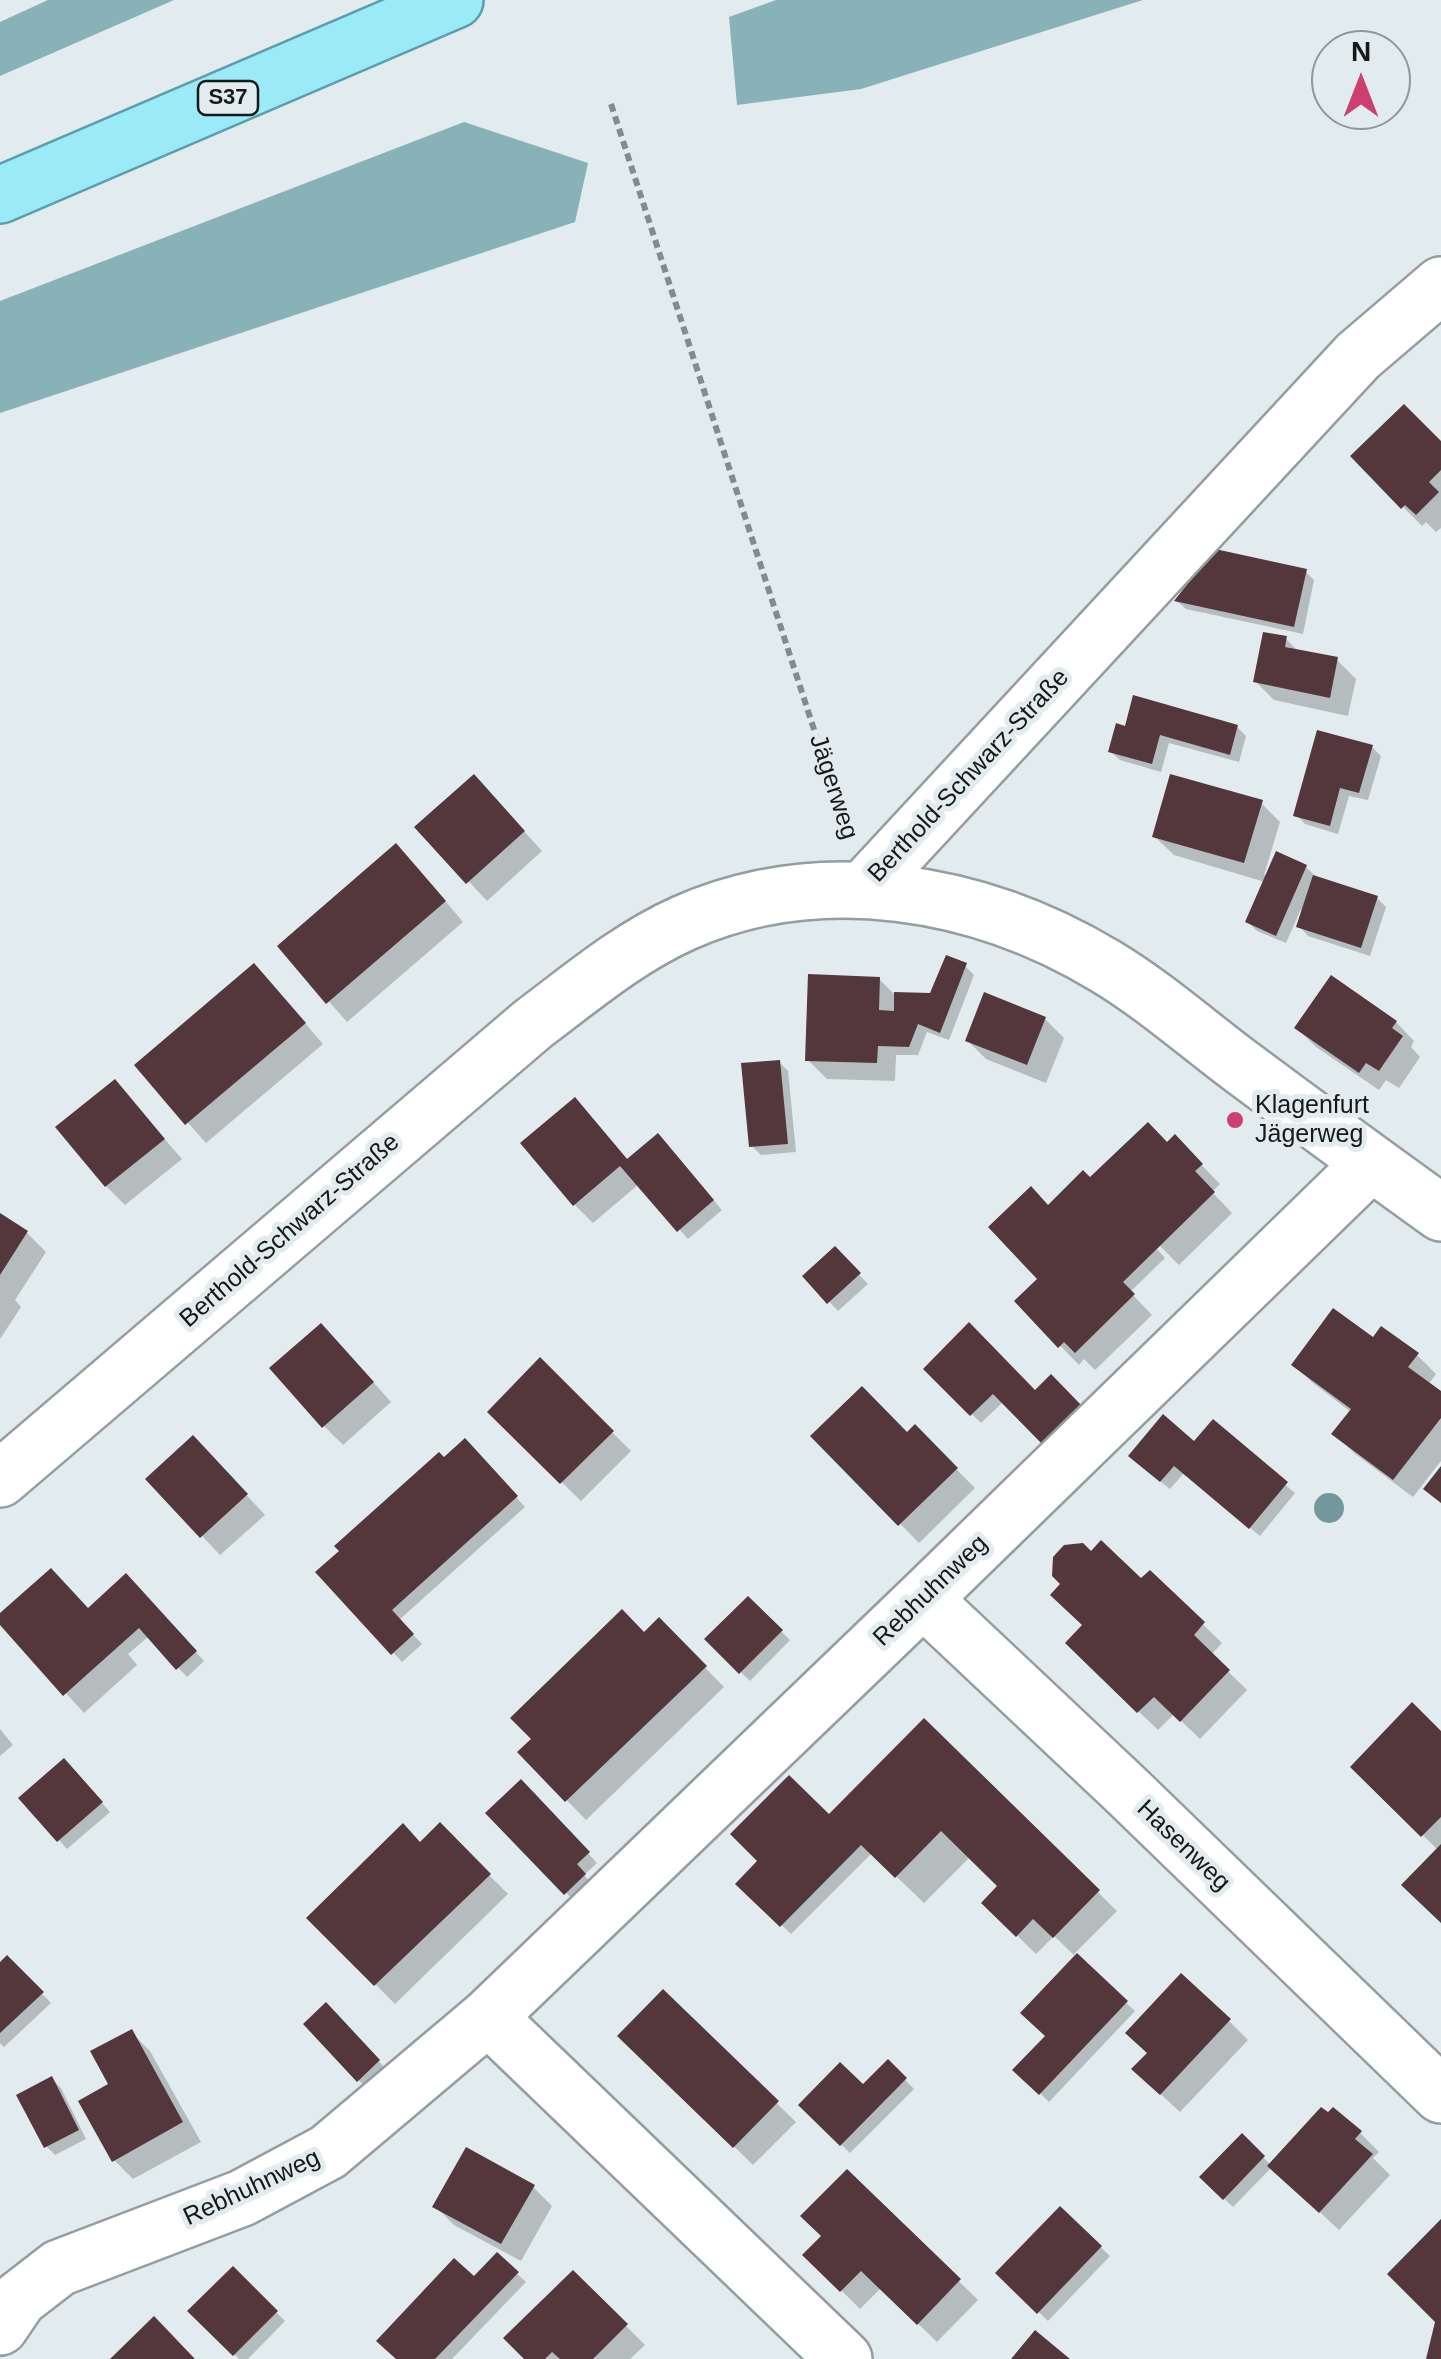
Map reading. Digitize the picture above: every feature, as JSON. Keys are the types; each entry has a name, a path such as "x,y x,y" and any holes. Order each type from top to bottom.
{"highway":[{"name":"S37","path":"0,195 456,0"}],"street":[{"name":"Berthold-Schwarz-Straße","path":"0,1480 532,1024 620,958 682,924 728,906 788,893 866,888 1358,356 1441,285"},
{"path":"866,888 958,904 1033,929 1106,966 1441,1213"},
{"name":"Rebhuhnweg","path":"0,2327 19,2299 59,2268 242,2198 328,2152 488,2017 1371,1163"},
{"name":"Hasenweg","path":"923,1599 1441,2095"},
{"path":"488,2017 844,2359"}],"path":[{"name":"Jägerweg","path":"612,104 866,888"}],"shaded area":[{"path":"48,0 174,0 0,76 0,22"},
{"path":"776,0 1143,0 861,89 737,105 729,17"},
{"path":"464,122 588,163 575,222 0,413 0,301"}],"building":[{"path":"1404,404 1441,441 1441,470 1429,482 1439,492 1416,515 1405,505 1401,509 1350,456"},
{"path":"1215,549 1307,569 1294,627 1174,601"},
{"path":"1263,632 1287,636 1285,647 1338,657 1330,698 1253,682"},
{"path":"1133,695 1238,725 1230,755 1160,735 1152,764 1108,752 1116,723 1125,726"},
{"path":"1317,730 1373,745 1359,793 1340,788 1330,826 1293,816"},
{"path":"474,774 525,831 466,884 414,827"},
{"path":"1170,774 1263,800 1244,863 1152,837"},
{"path":"396,843 446,901 326,1004 277,946"},
{"path":"1276,851 1307,865 1276,936 1245,922"},
{"path":"1313,875 1378,896 1361,948 1296,927"},
{"path":"946,955 967,963 940,1033 918,1024 909,1047 878,1046 877,1063 805,1061 808,974 880,977 879,1010 894,1011 894,992 930,993"},
{"path":"254,963 306,1023 185,1125 134,1065"},
{"path":"1331,975 1397,1021 1392,1028 1403,1036 1379,1071 1366,1063 1359,1073 1294,1028"},
{"path":"984,992 1046,1017 1027,1065 965,1041"},
{"path":"780,1060 788,1144 749,1147 741,1063"},
{"path":"115,1079 165,1139 105,1187 55,1127"},
{"path":"575,1097 627,1159 658,1133 714,1200 677,1232 620,1166 573,1206 520,1143"},
{"path":"1148,1122 1167,1142 1175,1134 1203,1164 1195,1171 1215,1192 1123,1282 1135,1294 1075,1353 1064,1342 1058,1348 1014,1301 1037,1279 988,1227 1031,1186 1048,1205 1083,1170 1090,1177"},
{"path":"0,1213 28,1231 0,1275"},
{"path":"835,1246 861,1273 827,1304 802,1276"},
{"path":"1333,1308 1373,1337 1381,1326 1419,1353 1408,1367 1441,1391 1441,1418 1393,1480 1331,1434 1351,1409 1291,1365"},
{"path":"969,1322 1035,1390 1051,1374 1083,1407 1044,1446 993,1394 970,1416 923,1369"},
{"path":"321,1323 374,1382 322,1428 269,1368"},
{"path":"540,1357 614,1431 560,1484 487,1412"},
{"path":"862,1386 907,1432 915,1424 958,1468 898,1526 810,1436"},
{"path":"1163,1414 1194,1441 1213,1419 1288,1482 1249,1529 1174,1466 1160,1482 1128,1456"},
{"path":"193,1435 248,1494 200,1538 145,1479"},
{"path":"465,1438 518,1496 392,1610 414,1634 391,1655 315,1572 339,1551 334,1546 439,1452 444,1457"},
{"path":"1441,1466 1441,1503 1423,1489"},
{"path":"1101,1540 1141,1578 1150,1570 1205,1622 1194,1635 1230,1670 1180,1722 1154,1697 1137,1713 1065,1643 1082,1625 1050,1595 1060,1584 1052,1576 1053,1557 1064,1545 1083,1543 1091,1551"},
{"path":"51,1568 88,1608 126,1573 197,1651 176,1670 139,1628 63,1696 0,1625 0,1613"},
{"path":"748,1596 783,1630 739,1674 704,1639"},
{"path":"622,1609 644,1632 659,1617 707,1666 565,1802 517,1752 531,1739 510,1718"},
{"path":"1412,1702 1441,1731 1441,1817 1421,1837 1350,1767"},
{"path":"924,1718 1100,1890 1053,1938 1033,1919 1016,1937 981,1903 997,1886 941,1831 895,1878 861,1845 780,1927 735,1884 757,1861 730,1834 789,1775 829,1814"},
{"path":"64,1758 103,1802 57,1842 18,1798"},
{"path":"521,1779 590,1852 577,1864 586,1874 564,1895 485,1813"},
{"path":"440,1822 491,1874 374,1986 306,1918 403,1823 420,1842"},
{"path":"1441,1844 1441,1923 1401,1885"},
{"path":"1077,1953 1128,2001 1039,2095 1012,2070 1045,2036 1020,2013"},
{"path":"7,1955 44,1992 0,2033 0,1962"},
{"path":"1181,1973 1231,2019 1160,2095 1131,2069 1147,2053 1125,2033"},
{"path":"663,1989 779,2101 733,2148 617,2036"},
{"path":"326,2002 380,2060 357,2082 303,2024"},
{"path":"132,2029 183,2122 112,2162 78,2101 108,2084 90,2051"},
{"path":"888,2059 907,2078 840,2146 798,2105 840,2062 863,2084"},
{"path":"52,2076 79,2130 44,2148 16,2095"},
{"path":"1321,2107 1328,2112 1333,2107 1362,2131 1355,2139 1373,2154 1319,2213 1267,2166"},
{"path":"1242,2133 1265,2156 1223,2200 1199,2177"},
{"path":"466,2147 535,2185 501,2244 432,2207"},
{"path":"847,2169 961,2279 917,2325 861,2271 840,2292 802,2255 821,2236 800,2216"},
{"path":"1060,2206 1102,2246 1037,2314 995,2273"},
{"path":"1441,2219 1441,2359 1426,2359 1435,2322 1387,2274"},
{"path":"497,2252 519,2272 435,2359 396,2359 376,2341 454,2258 474,2276"},
{"path":"233,2266 278,2311 233,2356 187,2311"},
{"path":"573,2270 628,2324 593,2359 560,2359 552,2352 545,2359 524,2359 503,2338"},
{"path":"154,2316 195,2359 110,2359"},
{"path":"1035,2330 1070,2359 1011,2359"}],"place":[{"name":"Klagenfurt Jägerweg","path":"1235,1120"}]}
